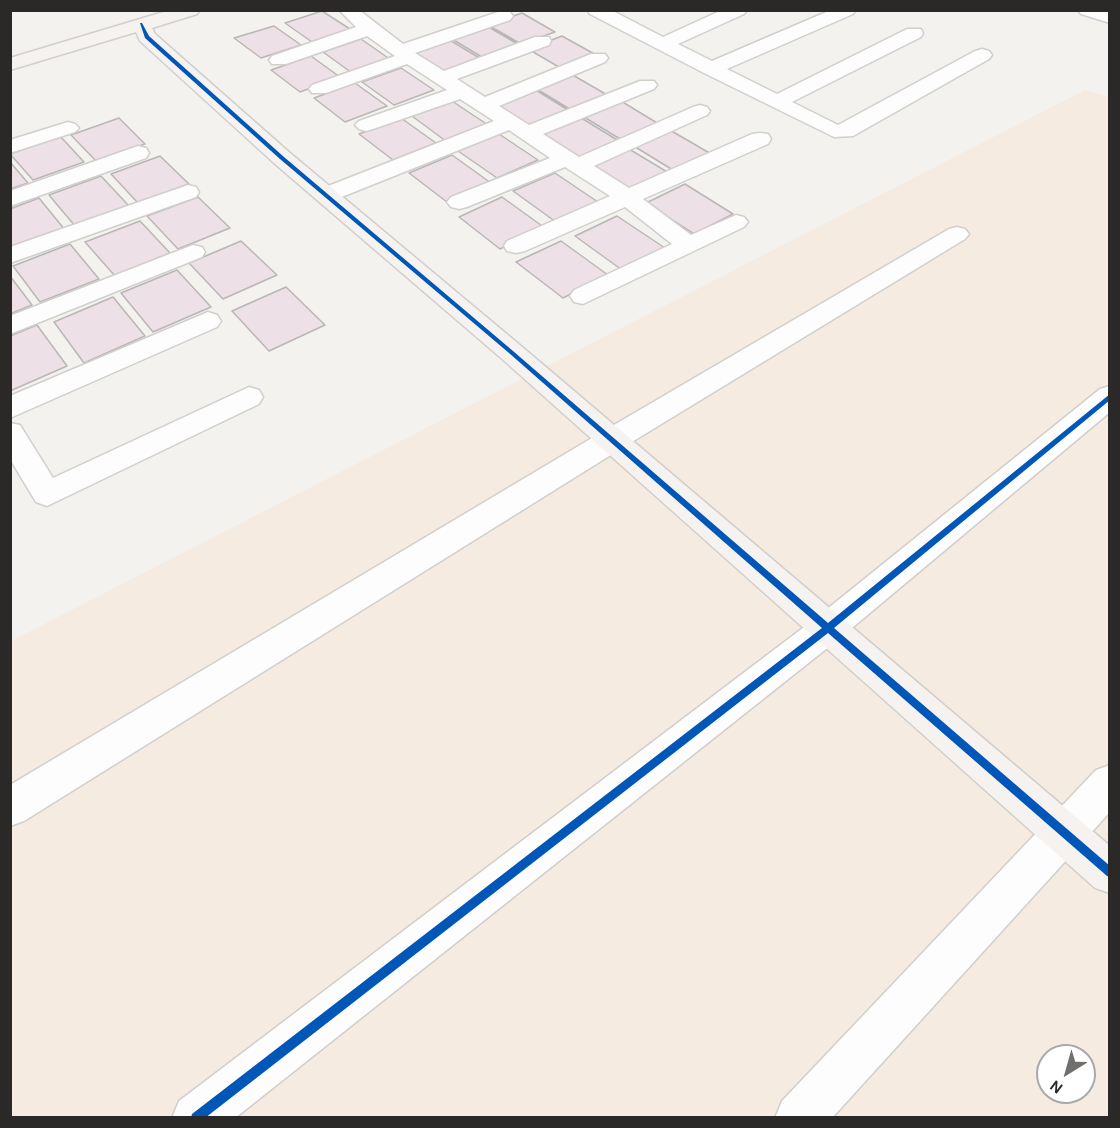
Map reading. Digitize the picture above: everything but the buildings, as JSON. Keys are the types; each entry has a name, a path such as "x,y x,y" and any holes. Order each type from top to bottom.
{"street":[{"path":"10,64 191,10"},
{"path":"348,10 369,29 406,54 628,198 689,245"},
{"path":"662,44 738,10"},
{"path":"711,69 847,10"},
{"path":"1086,10 1110,18"},
{"path":"612,13 662,44 834,131 845,131 982,55"},
{"path":"319,89 504,16"},
{"path":"141,24 147,37 327,195 1110,873"},
{"path":"279,60 369,29"},
{"path":"776,102 914,33"},
{"path":"443,78 542,41"},
{"path":"485,104 598,58"},
{"path":"327,195 519,127 647,85"},
{"path":"366,125 463,91"},
{"path":"459,202 571,162 700,111"},
{"path":"10,147 68,128"},
{"path":"516,246 760,139"},
{"path":"10,199 138,153"},
{"path":"10,256 188,192"},
{"path":"583,296 736,222"},
{"path":"10,807 612,440 957,234"},
{"path":"10,326 193,252"},
{"path":"10,408 208,321"},
{"path":"196,1118 828,628 1110,396"},
{"path":"15,450 47,494 249,397"},
{"path":"799,1118 1110,783"}],"shaded area":[{"path":"1085,90 1109,97 1109,1117 11,1118 11,641"}],"cycle path":[{"path":"141,24 147,37 282,158 511,352 1110,873"},
{"path":"196,1118 828,628 1110,396"}]}
